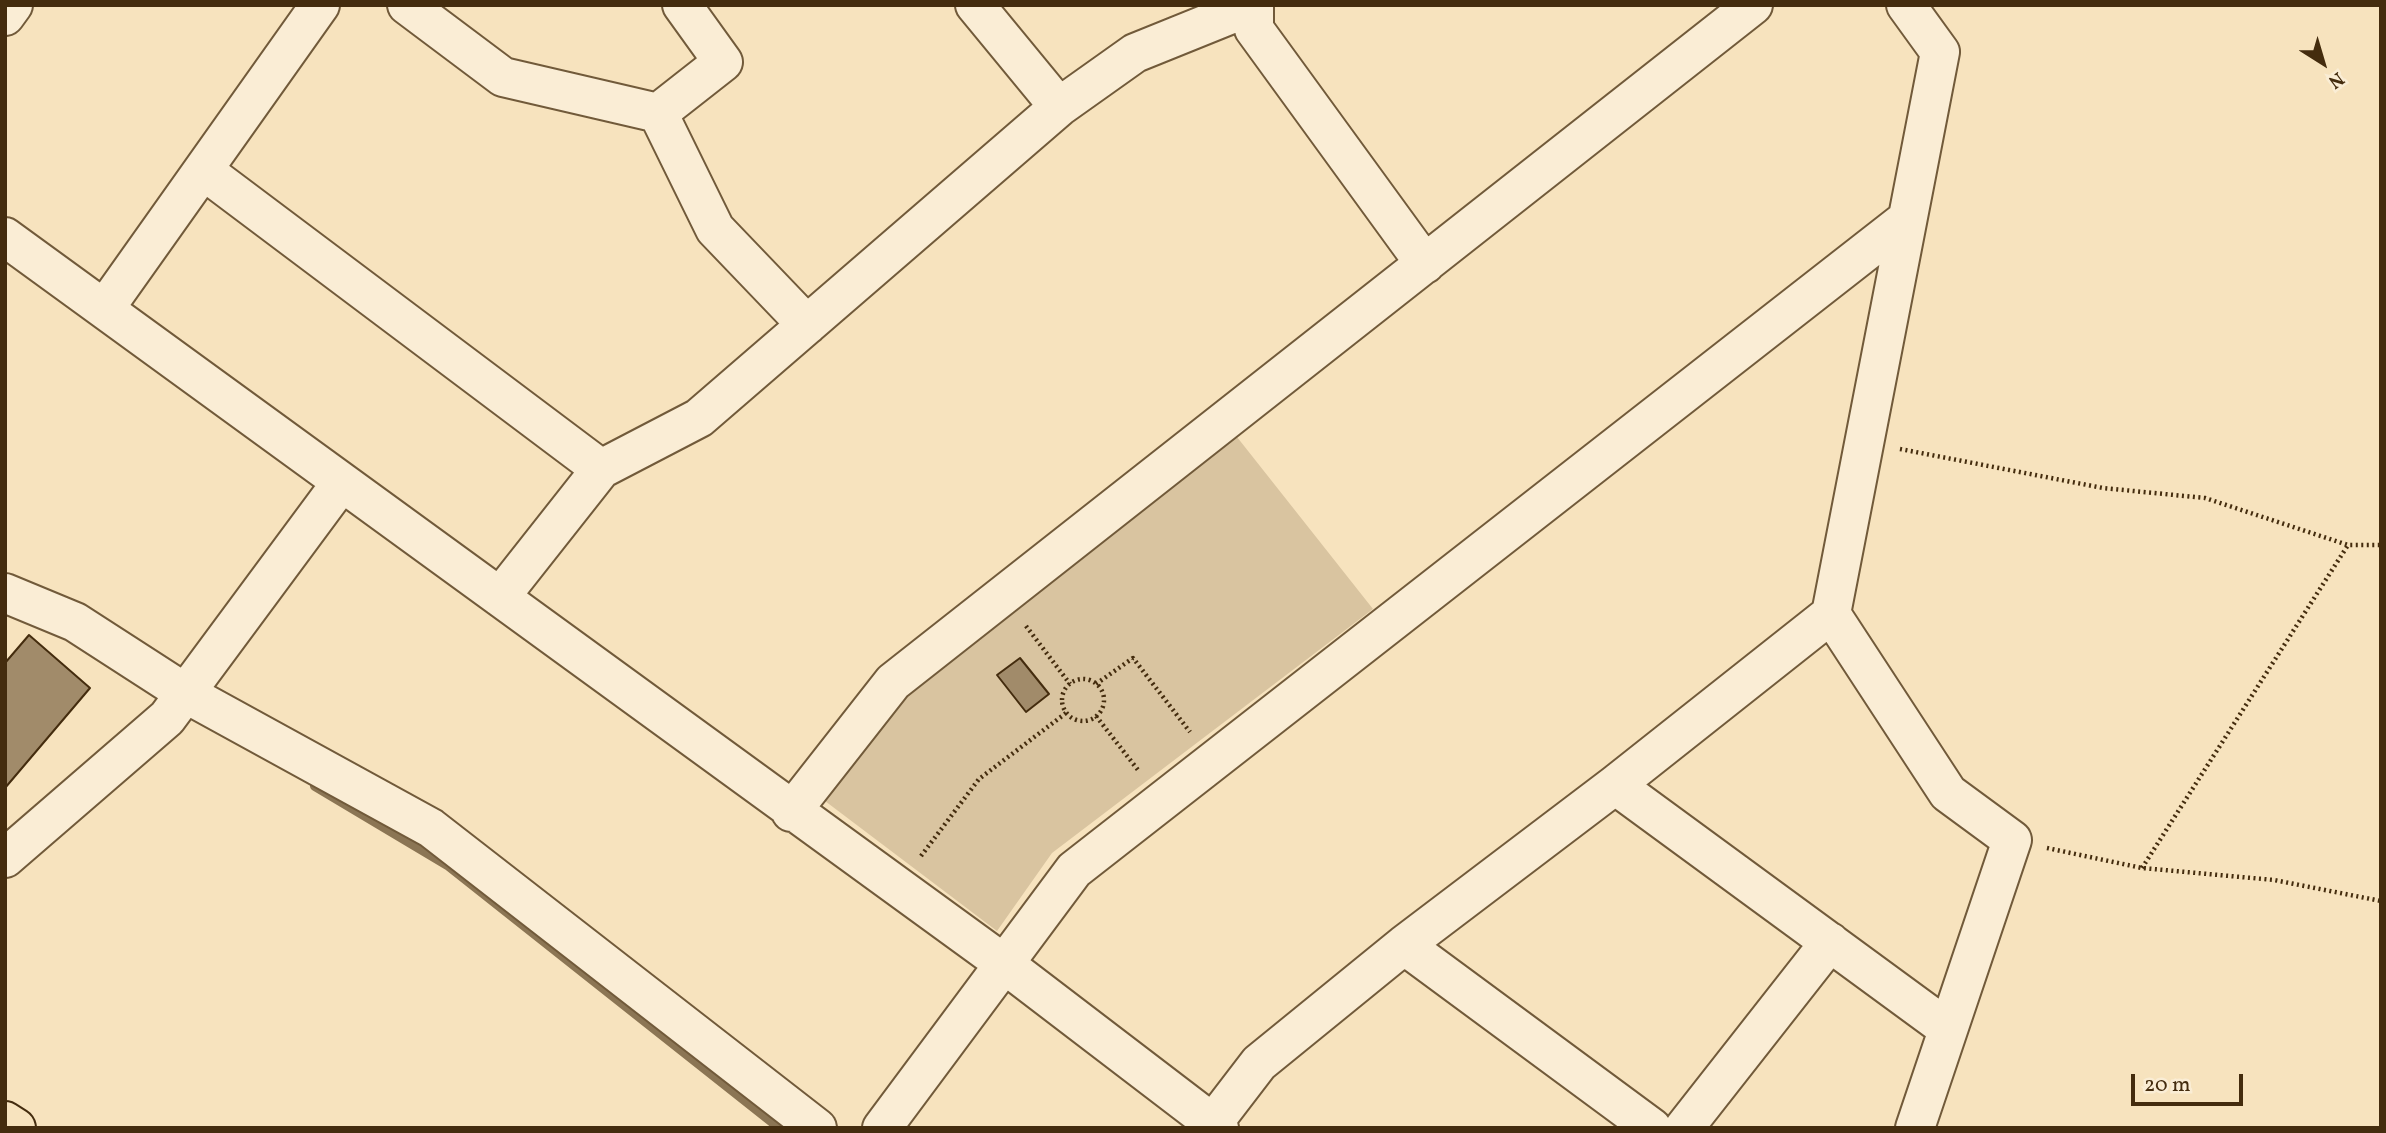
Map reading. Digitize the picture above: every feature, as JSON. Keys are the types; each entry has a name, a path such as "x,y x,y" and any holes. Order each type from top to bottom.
{"highway":[{"path":"5,1121 16,1128"}],"street":[{"path":"5,16 13,5"},
{"path":"105,308 320,5"},
{"path":"407,5 503,77 658,113"},
{"path":"658,113 723,62 682,5"},
{"path":"975,5 1059,107"},
{"path":"500,597 601,470 699,418 1059,107 1135,52 1254,5 1254,29 1425,264"},
{"path":"791,811 893,682 1753,5"},
{"path":"5,237 1003,963 1216,1125 1259,1063 1404,945 1615,785 1831,614 1940,52 1906,5"},
{"path":"658,113 715,229 807,325"},
{"path":"203,170 601,470"},
{"path":"882,1128 1074,870 1906,220"},
{"path":"5,858 167,718 341,483"},
{"path":"5,593 75,622 185,693 431,828 817,1128"},
{"path":"1831,614 1948,793 2012,840 1915,1128"},
{"path":"1615,785 1948,1029"},
{"path":"1685,1128 1830,942"},
{"path":"1404,945 1652,1128"}],"path":[{"path":"1864,443 2103,488 2205,498 2348,545 2381,545"},
{"path":"2142,868 2348,545"},
{"path":"1018,615 1070,684"},
{"path":"1096,684 1133,658 1212,762"},
{"path":"1083,679 1096,684 1104,697 1101,710 1091,720 1077,720 1066,713 1062,694 1070,684 1083,679"},
{"path":"917,862 979,779 1066,713"},
{"path":"1096,716 1142,775"},
{"path":"2012,840 2142,868 2274,880 2381,901"}],"shaded area":[{"path":"1237,437 1373,609 1052,853 997,931 825,801 905,697"}],"building":[{"path":"29,635 90,688 5,788 5,663"},
{"path":"1020,658 1049,694 1026,712 997,675"}],"waterway":[{"path":"315,786 449,866 780,1128"}]}
